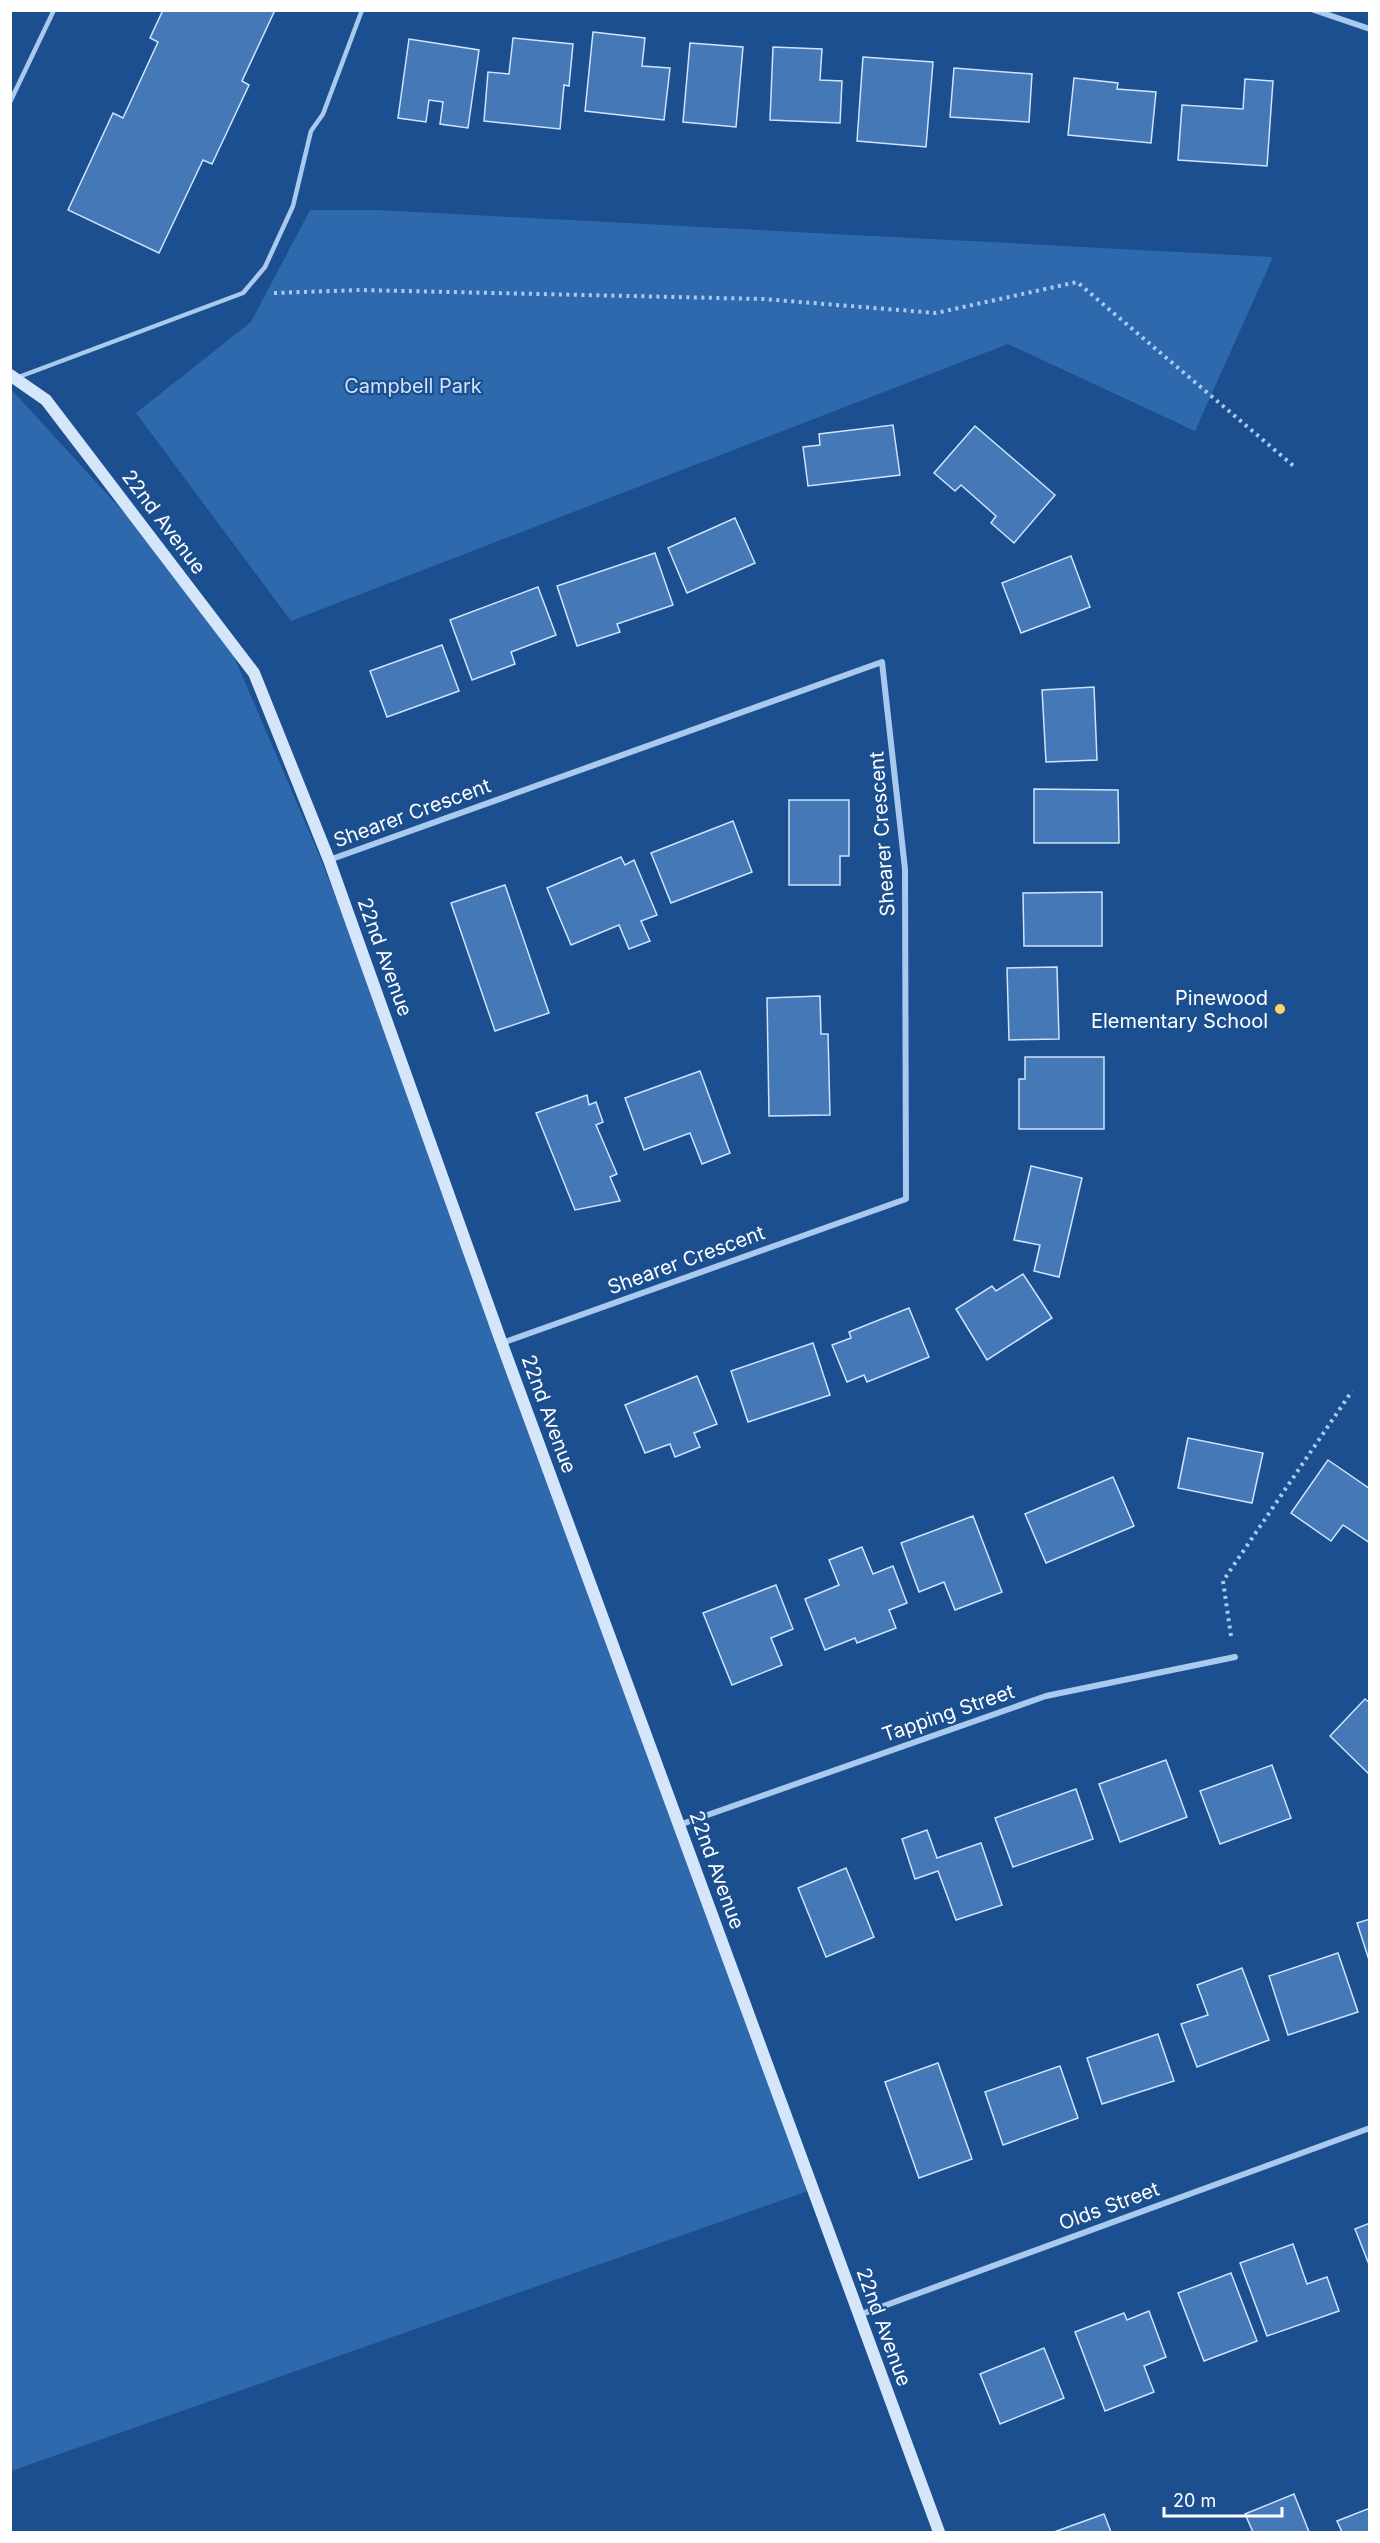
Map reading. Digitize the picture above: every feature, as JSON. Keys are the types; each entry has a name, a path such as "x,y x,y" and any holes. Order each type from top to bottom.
{"street":[{"path":"1314,10 1370,28"},
{"name":"22nd Avenue","path":"13,377 46,400 254,673 329,860 502,1344 939,2532"},
{"name":"Shearer Crescent","path":"329,860 882,662 905,869 906,1199 502,1344"},
{"name":"Tapping Street","path":"679,1825 1046,1696 1235,1657"},
{"name":"Olds Street","path":"859,2316 1370,2128"}],"lane":[{"path":"10,102 54,10"},
{"path":"13,377 243,294 265,267 293,206 311,131 323,114 362,10"}],"path":[{"path":"243,294 360,290 763,299 936,313 1077,282 1296,468"},
{"path":"1235,1657 1223,1581 1352,1391"}],"green space":[{"name":"Campbell Park","path":"310,210 378,210 1273,257 1195,431 1008,344 291,621 136,413 251,322"},
{"path":"10,388 215,612 317,850 394,1045 811,2190 11,2471"}],"building":[{"path":"163,10 275,10 242,81 249,85 212,164 203,160 159,253 68,210 113,113 123,118 158,42 150,38"},
{"path":"593,32 645,38 642,66 670,68 664,120 585,111"},
{"path":"513,38 573,44 569,86 564,85 560,129 484,121 488,72 509,74"},
{"path":"409,39 479,50 468,128 440,124 443,102 429,100 426,122 398,118"},
{"path":"690,43 743,47 736,127 683,122"},
{"path":"773,47 822,49 820,80 842,81 840,123 770,120"},
{"path":"863,57 933,62 926,147 857,141"},
{"path":"954,68 1032,74 1029,122 950,117"},
{"path":"1074,78 1118,83 1117,89 1156,92 1151,143 1068,135"},
{"path":"1245,79 1273,81 1267,166 1178,160 1182,105 1243,109"},
{"path":"893,425 900,475 808,486 803,447 820,445 819,434"},
{"path":"975,426 1055,495 1014,543 991,523 996,516 961,485 955,491 934,473"},
{"path":"735,518 755,563 687,593 668,548"},
{"path":"655,553 673,605 617,624 620,632 577,646 557,586"},
{"path":"1071,556 1090,607 1021,633 1002,583"},
{"path":"538,587 556,635 511,652 515,664 472,680 450,620"},
{"path":"442,645 459,691 387,717 370,671"},
{"path":"1094,687 1097,760 1046,762 1042,690"},
{"path":"1034,789 1118,790 1119,843 1034,843"},
{"path":"789,800 849,800 849,856 840,856 840,885 789,885"},
{"path":"733,821 752,872 671,903 651,853"},
{"path":"621,857 625,865 634,860 657,915 641,921 650,941 629,949 619,925 571,945 547,888"},
{"path":"505,885 549,1013 495,1031 451,903"},
{"path":"1102,892 1102,946 1024,946 1023,893"},
{"path":"1057,967 1059,1039 1009,1040 1007,968"},
{"path":"820,996 821,1034 828,1034 830,1115 769,1116 767,998"},
{"path":"1025,1057 1104,1057 1104,1129 1019,1129 1019,1079 1025,1079"},
{"path":"700,1071 730,1153 702,1164 690,1133 644,1150 625,1098"},
{"path":"587,1095 589,1105 596,1102 603,1122 596,1125 617,1174 610,1177 620,1201 575,1210 536,1113"},
{"path":"1031,1166 1082,1178 1059,1277 1034,1271 1040,1245 1014,1240"},
{"path":"1023,1274 1052,1318 987,1360 956,1309 992,1286 996,1291"},
{"path":"909,1308 929,1357 867,1382 864,1375 847,1382 832,1345 851,1338 849,1332"},
{"path":"813,1343 830,1395 748,1422 731,1371"},
{"path":"697,1376 717,1424 694,1433 700,1447 675,1457 670,1444 645,1453 625,1405"},
{"path":"1188,1438 1263,1453 1252,1503 1178,1488"},
{"path":"1328,1460 1370,1489 1370,1543 1343,1525 1331,1541 1291,1513"},
{"path":"1113,1477 1134,1526 1046,1563 1025,1514"},
{"path":"973,1516 1002,1592 955,1610 944,1582 919,1592 901,1543"},
{"path":"862,1547 873,1574 893,1566 907,1603 889,1610 896,1628 857,1643 855,1638 825,1650 805,1599 839,1585 829,1560"},
{"path":"776,1585 793,1629 771,1638 782,1665 732,1685 703,1613"},
{"path":"1365,1699 1370,1703 1370,1775 1330,1736"},
{"path":"1166,1760 1187,1817 1120,1842 1099,1784"},
{"path":"1272,1765 1291,1818 1220,1844 1200,1791"},
{"path":"1076,1789 1093,1839 1013,1867 995,1818"},
{"path":"927,1830 937,1858 981,1843 1002,1905 956,1920 938,1871 915,1879 902,1839"},
{"path":"846,1868 874,1937 826,1957 798,1888"},
{"path":"1370,1919 1370,1963 1357,1923"},
{"path":"1338,1953 1358,2012 1288,2035 1269,1976"},
{"path":"1242,1968 1269,2040 1197,2067 1181,2024 1208,2015 1197,1985"},
{"path":"1158,2034 1174,2081 1102,2104 1087,2058"},
{"path":"938,2063 972,2159 919,2178 885,2082"},
{"path":"1060,2066 1078,2118 1003,2145 985,2092"},
{"path":"1370,2223 1370,2267 1355,2229"},
{"path":"1293,2244 1307,2284 1327,2277 1339,2311 1267,2336 1240,2263"},
{"path":"1231,2273 1257,2341 1204,2361 1178,2293"},
{"path":"1149,2311 1166,2357 1144,2366 1154,2392 1105,2411 1075,2332 1124,2313 1127,2320"},
{"path":"1044,2348 1064,2398 1000,2424 980,2374"},
{"path":"1294,2494 1309,2532 1253,2532 1245,2514"},
{"path":"1370,2508 1370,2532 1342,2532 1337,2521"},
{"path":"1104,2514 1111,2532 1054,2532"}],"place":[{"name":"Pinewood Elementary School","path":"1280,1009"}]}
